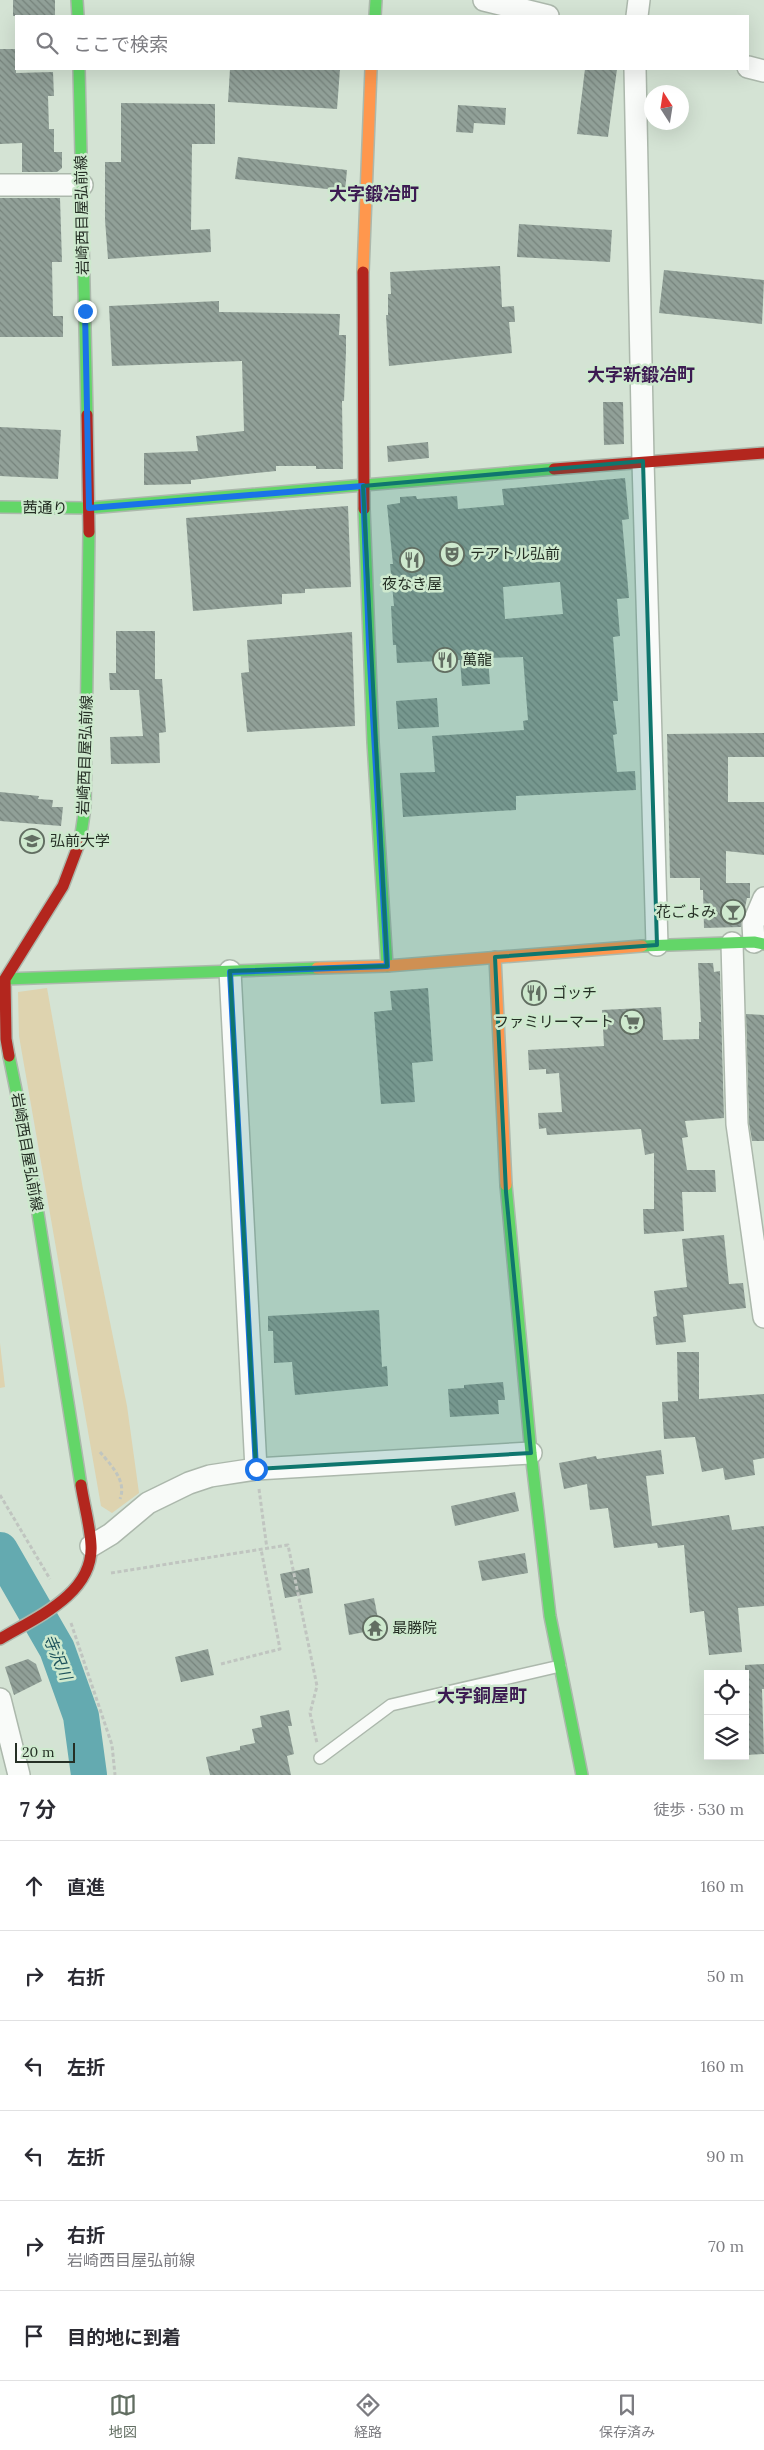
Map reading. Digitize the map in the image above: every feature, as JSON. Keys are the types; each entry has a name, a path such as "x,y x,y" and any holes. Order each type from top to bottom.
{"street":[{"path":"77,0 78,15"},
{"path":"375,15 376,0"},
{"path":"484,0 544,15"},
{"path":"637,15 639,0"},
{"path":"749,66 764,71"},
{"name":"岩崎西目屋弘前線","path":"0,1639 58,1603 83,1578 89,1562 91,1546 27,1144 6,1039 2,982 62,886 74,862 81,839 85,807 89,508 79,70"},
{"path":"371,70 361,278 363,486 369,644 387,966"},
{"path":"635,70 643,461 657,945"},
{"path":"0,185 82,185"},
{"name":"茜通り","path":"0,508 89,508 643,461 764,453"},
{"path":"2,982 387,966 657,945 759,943 754,924 764,898"},
{"path":"732,943 737,1124 764,1317"},
{"path":"495,957 506,1192 531,1453 550,1616 582,1775"},
{"path":"230,972 256,1469"},
{"path":"91,1546 110,1534 148,1503 189,1483 210,1476 256,1469 531,1453"},
{"path":"0,1699 19,1775"}],"lane":[{"path":"320,1758 391,1705 560,1666"}],"path":[{"path":"256,1469 267,1548"},
{"path":"0,1495 55,1586 58,1603 68,1615 112,1745 115,1775"},
{"path":"83,1578 288,1545 317,1686 310,1713 320,1758"},
{"path":"221,1664 280,1649 261,1549"}],"highlighted area":[{"path":"643,461 657,945 495,957 506,1192 531,1453 256,1469 230,971 387,966 363,486"}],"shaded area":[{"path":"47,988 83,1189 127,1406 139,1493 112,1513 101,1506 19,1036 18,992"},
{"path":"0,1343 5,1387 0,1388"}],"building":[{"path":"13,0 55,0 55,15 13,16"},
{"path":"0,49 15,49 16,73 53,72 54,96 48,96 49,129 54,129 54,152 62,152 62,168 57,172 22,172 22,143 0,144"},
{"path":"230,70 340,70 337,109 228,102"},
{"path":"585,70 617,70 608,137 577,134"},
{"path":"121,103 215,104 215,144 192,144 191,230 210,229 211,252 108,259 105,220 105,162 121,162"},
{"path":"458,105 506,108 505,125 474,123 473,133 456,132"},
{"path":"238,157 347,170 345,191 235,179"},
{"path":"0,198 60,198 62,262 52,262 53,316 63,316 63,337 0,337"},
{"path":"519,224 612,230 610,262 517,257"},
{"path":"500,266 502,307 514,306 515,322 509,322 512,353 389,366 386,315 388,315 388,294 391,294 390,272"},
{"path":"664,270 764,280 762,324 659,313"},
{"path":"219,301 219,312 340,314 339,335 346,335 344,401 342,401 343,469 316,469 316,466 276,466 276,471 191,480 191,484 144,485 144,453 198,451 196,436 244,431 242,361 112,366 109,306"},
{"path":"603,402 623,402 624,444 604,445"},
{"path":"0,427 61,430 58,479 0,476"},
{"path":"428,442 429,458 388,462 387,446"},
{"path":"625,478 629,519 622,520 629,598 617,599 620,636 613,637 618,701 613,701 617,734 613,735 617,772 635,771 636,790 516,796 516,810 403,817 400,773 435,772 432,736 524,730 523,721 528,720 523,657 488,658 490,684 462,686 460,660 397,663 396,645 393,645 391,606 394,606 390,564 393,564 387,505 400,503 400,497 416,496 417,499 457,496 458,509 504,505 502,489","holes":["560,582 563,614 505,619 503,587"]},
{"path":"348,506 351,587 305,589 305,593 282,594 282,604 193,611 186,518"},
{"path":"116,631 155,631 155,679 162,679 166,732 159,733 160,763 111,764 110,737 143,736 139,690 110,690 109,673 116,673"},
{"path":"352,632 355,726 247,732 241,673 249,672 247,640"},
{"path":"437,698 439,727 398,729 396,701"},
{"path":"764,733 764,757 728,757 728,802 764,802 764,855 726,851 726,883 750,883 750,898 747,898 741,927 704,928 703,890 700,890 700,878 670,878 667,734"},
{"path":"0,792 39,796 38,799 53,800 52,807 63,807 61,826 0,821"},
{"path":"698,963 713,963 714,972 720,971 724,1118 685,1121 688,1137 682,1138 687,1170 715,1170 716,1192 682,1192 684,1231 644,1234 643,1209 654,1209 654,1153 645,1155 641,1129 547,1135 546,1128 539,1129 538,1113 562,1112 559,1073 546,1074 546,1069 529,1070 528,1050 604,1046 602,1010 661,1007 663,1040 699,1039 699,1022 701,1022"},
{"path":"428,988 433,1061 412,1063 415,1102 381,1104 374,1012 392,1010 390,991"},
{"path":"746,1014 764,1015 764,1141 752,1141 749,1123"},
{"path":"724,1235 729,1284 743,1283 746,1308 683,1315 686,1342 656,1345 653,1317 657,1316 654,1291 687,1287 682,1239"},
{"path":"379,1310 382,1367 387,1366 388,1386 295,1395 292,1362 274,1363 273,1331 268,1331 268,1316"},
{"path":"677,1352 699,1352 699,1399 764,1394 764,1458 753,1460 755,1475 725,1480 723,1468 702,1472 695,1437 664,1439 662,1402 678,1401"},
{"path":"503,1382 505,1400 498,1400 499,1414 450,1417 448,1389 464,1388 464,1385"},
{"path":"661,1450 664,1474 646,1476 652,1526 729,1515 732,1530 764,1526 764,1606 738,1608 742,1652 709,1655 704,1611 690,1613 684,1545 658,1548 657,1543 614,1548 608,1508 590,1510 587,1484 564,1489 559,1463 596,1456 597,1459"},
{"path":"515,1492 519,1511 455,1526 451,1506"},
{"path":"525,1553 528,1573 482,1581 478,1561"},
{"path":"309,1568 313,1593 285,1598 280,1574"},
{"path":"374,1598 380,1629 349,1635 344,1604"},
{"path":"208,1649 214,1675 181,1682 175,1657"},
{"path":"28,1659 36,1664 42,1681 14,1695 5,1667"},
{"path":"764,1664 764,1689 762,1689 764,1754 749,1755 749,1670 745,1670 745,1665"},
{"path":"289,1710 292,1726 288,1726 294,1754 287,1756 291,1775 210,1775 206,1757 240,1750 240,1746 255,1743 252,1729 262,1727 260,1716"}],"waterway":[{"name":"寺沢川","path":"0,1550 57,1649 81,1716 89,1775"}],"traffic: fast":[{"path":"77,0 78,15"},
{"path":"375,15 376,0"},
{"path":"79,70 87,415"},
{"path":"0,507 89,508 554,469"},
{"path":"364,509 373,742 387,966"},
{"path":"80,841 85,807 89,532"},
{"path":"642,946 754,942 764,944"},
{"path":"5,979 317,968"},
{"path":"9,1056 27,1144 81,1485"},
{"path":"506,1185 531,1453 550,1616 582,1775"}],"traffic: slow":[{"path":"363,272 371,70"},
{"path":"317,968 387,966 642,946"},
{"path":"495,957 506,1185"}],"traffic: jam":[{"path":"363,272 364,509"},
{"path":"87,415 89,532"},
{"path":"554,469 764,453"},
{"path":"9,1056 6,1039 5,979 63,886 80,841"},
{"path":"0,1639 60,1602 73,1591 83,1577 89,1562 91,1545 81,1485"}],"place":[{"name":"テアトル弘前","path":"452,554"},
{"name":"夜なき屋","path":"412,560"},
{"name":"萬龍","path":"445,660"},
{"name":"弘前大学","path":"32,841"},
{"name":"花ごよみ","path":"733,912"},
{"name":"ゴッチ","path":"534,993"},
{"name":"ファミリーマート","path":"632,1022"},
{"name":"最勝院","path":"375,1628"}],"district":[{"name":"大字鍛冶町","path":"374,194"},
{"name":"大字新鍛冶町","path":"641,375"},
{"name":"大字銅屋町","path":"482,1696"}],"route":[{"path":"85,311 89,508 363,486 369,644 387,966 230,972 256,1469"}]}
